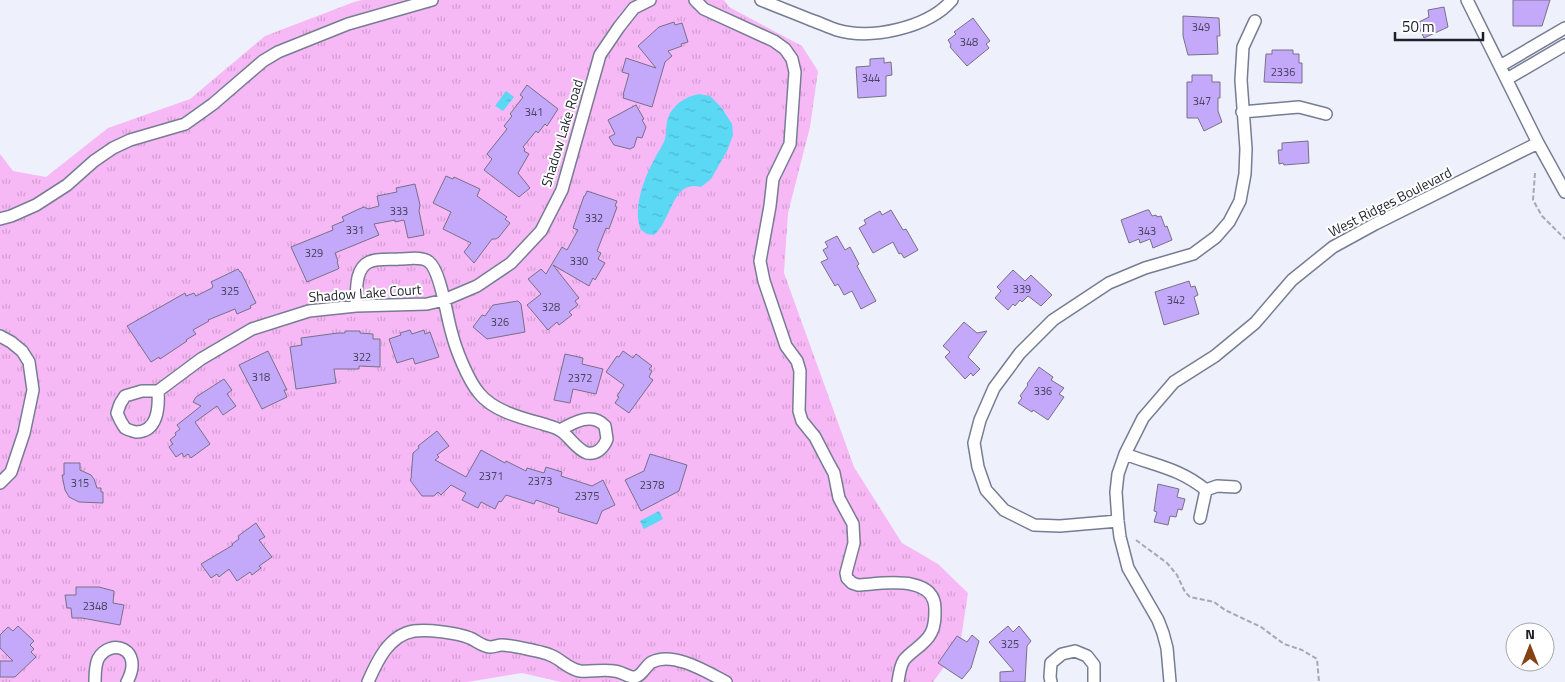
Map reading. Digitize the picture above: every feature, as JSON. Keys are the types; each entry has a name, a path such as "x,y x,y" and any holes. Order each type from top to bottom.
{"street":[{"path":"0,219 36,205 67,185 94,161 113,148 130,140 185,124 213,104 263,61 278,52 348,24 432,0"},
{"name":"Shadow Lake Road","path":"444,300 477,286 511,263 541,231 562,190 600,55 618,27 634,8 650,0"},
{"path":"695,0 704,9 774,41 792,59 795,72 790,144 773,179 760,261 761,271 786,346 797,361 800,371 799,412 802,421 815,437 830,464 834,473 839,498 853,524 854,543 847,566 847,578 852,583 858,585 897,582 920,586 930,594 935,606 932,633 903,662 898,682"},
{"path":"761,0 838,30 866,34 894,31 921,22 952,0"},
{"path":"1467,0 1538,143 1565,192"},
{"path":"1118,521 1060,526 1034,525 1004,510 986,490 978,467 974,443 980,420 994,388 1020,353 1053,320 1109,283 1145,268 1193,254 1216,237 1229,222 1240,201 1245,174 1246,149 1241,80 1243,47 1255,21"},
{"path":"1500,66 1565,28"},
{"path":"1507,79 1563,48 1565,45"},
{"path":"1242,112 1299,108 1326,114"},
{"name":"West Ridges Boulevard","path":"1170,682 1167,648 1163,633 1158,620 1128,568 1118,521 1116,492 1118,474 1125,454 1143,418 1174,382 1215,356 1255,323 1292,280 1333,247 1375,224 1538,143"},
{"path":"356,306 358,275 363,265 372,260 421,258 429,262 435,270 452,336 465,370 479,394 509,413 560,430"},
{"name":"Shadow Lake Court","path":"158,391 200,359 252,329 309,311 356,306 427,304 444,300"},
{"path":"0,336 22,351 29,362 33,390 24,432 10,472 0,483"},
{"path":"1125,454 1172,469 1192,479 1206,490"},
{"path":"1206,490 1217,486 1235,487"},
{"path":"1200,518 1206,490"},
{"path":"368,682 384,650 393,641 414,631 430,631 469,638 484,646 503,645 550,654 578,670 593,672 613,670 634,678 639,676 650,663 660,659 672,659 699,668 726,682"},
{"path":"95,682 98,659 103,653 115,647 127,651 130,656 133,665 127,682"},
{"path":"1051,682 1051,663 1062,654 1075,651 1088,656 1094,665 1094,682"}],"path":[{"path":"1535,173 1533,200 1542,216 1565,239"},
{"path":"1136,540 1167,563 1190,597 1214,602 1225,610 1260,627 1284,644 1302,650 1317,659 1319,682"}],"green space":[{"path":"362,0 724,0 729,7 802,46 818,71 810,127 788,213 784,273 854,467 902,543 938,564 968,593 960,645 933,682 561,682 522,673 467,682 0,682 0,154 13,171 46,177 108,128 190,99 265,36"}],"water":[{"path":"506,91 514,97 503,111 495,106"},
{"path":"699,94 710,96 721,107 732,124 733,135 727,151 711,179 701,187 691,186 684,189 673,202 660,228 654,235 647,234 641,230 638,213 640,194 646,176 663,144 668,117 673,109 681,101"},
{"path":"659,511 663,519 644,529 640,521"}],"building":[{"path":"1513,0 1550,0 1542,26 1513,26"},
{"path":"1444,7 1448,27 1424,38 1417,23 1429,17 1428,10"},
{"path":"1183,16 1219,18 1218,54 1188,55 1183,36"},
{"path":"973,18 990,41 986,44 989,48 967,66 950,47 951,45 948,40 956,34 954,32"},
{"path":"674,22 675,25 682,23 688,42 668,51 672,56 665,62 652,107 623,98 629,74 622,72 626,58 656,68 638,46 659,27"},
{"path":"1272,50 1293,50 1293,54 1299,54 1299,63 1302,63 1302,83 1264,82 1266,54 1272,54"},
{"path":"884,58 884,63 891,62 892,75 886,76 886,96 858,98 856,67 870,66 870,59"},
{"path":"1192,75 1212,75 1212,82 1220,82 1218,111 1222,122 1204,131 1198,118 1187,118 1187,82 1192,82"},
{"path":"527,85 558,109 547,126 545,124 538,133 536,131 523,147 524,151 529,154 518,173 530,188 519,197 484,170 492,159 487,154 507,129 504,126 512,116 510,114 523,97 520,95"},
{"path":"636,105 646,127 642,138 637,137 634,147 630,149 614,145 609,137 615,134 608,120"},
{"path":"1308,141 1309,163 1279,164 1278,150 1282,150 1282,143"},
{"path":"446,176 453,179 454,177 480,189 477,196 507,217 505,219 510,223 499,237 492,239 474,263 464,252 471,243 443,229 451,212 433,203"},
{"path":"415,184 424,235 408,238 404,220 374,224 379,235 335,253 339,268 307,282 291,247 333,230 332,226 344,221 342,217 359,209 379,206 377,196 397,192 396,188"},
{"path":"587,191 617,201 615,206 617,207 609,229 606,228 597,251 601,253 598,259 605,263 589,286 553,265 579,298 575,301 578,305 569,312 572,315 559,325 557,322 548,330 527,305 541,294 528,279 541,269 546,274 562,247 567,250 578,230 573,228"},
{"path":"891,210 903,230 906,229 918,250 904,258 901,253 899,254 893,242 873,253 859,228 866,224 864,220 880,211 882,215"},
{"path":"1149,210 1152,216 1161,216 1172,240 1153,248 1150,239 1140,243 1139,239 1129,243 1121,220"},
{"path":"837,236 845,250 850,247 859,264 857,266 876,301 861,309 852,291 844,295 838,284 835,286 821,262 828,259 823,250 828,247 825,242"},
{"path":"238,269 256,303 250,306 251,308 237,314 235,309 208,320 193,330 196,334 187,341 160,359 159,357 151,362 127,326 185,293 186,296 194,293 196,296 212,288 211,282"},
{"path":"1013,270 1025,281 1031,275 1052,295 1041,306 1028,296 1022,302 1020,300 1015,306 1013,304 1008,310 995,298 1001,291 997,287"},
{"path":"1189,281 1191,287 1195,286 1198,295 1194,297 1199,314 1164,325 1155,292"},
{"path":"518,301 521,304 525,332 487,339 473,327 493,305"},
{"path":"964,322 977,333 987,331 968,357 980,369 973,376 971,373 965,379 945,357 950,352 943,346"},
{"path":"410,330 412,334 424,330 425,334 430,332 439,357 415,364 413,358 397,363 389,339"},
{"path":"345,331 360,331 360,333 373,334 373,339 380,339 380,367 359,366 359,369 334,369 336,383 296,389 290,347 302,345 301,338 345,333"},
{"path":"268,351 287,390 284,390 287,397 262,409 239,365"},
{"path":"623,351 633,358 636,354 652,366 649,369 652,371 649,377 653,380 629,413 615,403 624,385 606,372 617,356 619,357"},
{"path":"565,354 583,358 582,364 603,369 596,394 573,389 570,403 554,400"},
{"path":"1039,367 1053,377 1051,380 1064,388 1059,394 1064,397 1048,420 1018,403 1027,384"},
{"path":"224,379 232,390 227,394 236,406 223,415 217,406 195,422 210,444 191,458 188,454 184,457 182,453 176,457 169,447 173,444 170,440 180,429 177,425 201,406 193,402 196,397"},
{"path":"437,431 449,446 437,455 439,457 435,460 466,477 481,450 505,463 506,461 526,471 527,468 544,473 546,467 562,472 561,476 592,486 603,480 615,505 602,511 597,524 558,512 559,508 536,500 534,504 506,495 501,502 499,501 495,509 481,502 478,508 462,500 466,493 451,485 441,495 438,492 434,496 422,496 410,480 413,453 419,448 418,446"},
{"path":"650,454 687,465 679,491 641,511 625,480 644,471"},
{"path":"64,463 80,463 80,470 91,475 97,488 101,488 103,503 79,502 69,497 65,490 62,475 64,475"},
{"path":"1158,484 1179,489 1177,497 1185,499 1182,510 1178,509 1176,517 1170,516 1168,525 1154,522 1157,512 1154,511"},
{"path":"256,523 265,537 259,540 272,557 259,566 261,568 252,575 250,572 237,581 229,569 219,577 217,574 211,578 201,564 233,545 239,539 238,536"},
{"path":"76,587 99,587 114,591 113,603 124,605 120,625 72,618 71,608 67,608 65,595 76,595"},
{"path":"18,626 34,641 30,645 34,649 31,652 36,657 15,677 0,677 0,661 13,661 0,648 0,635 8,627 13,631"},
{"path":"1008,626 1013,632 1019,626 1031,641 1027,646 1025,682 1000,682 1000,672 1014,671 989,642"},
{"path":"972,635 979,641 971,668 962,679 938,663 957,636 967,642"}]}
